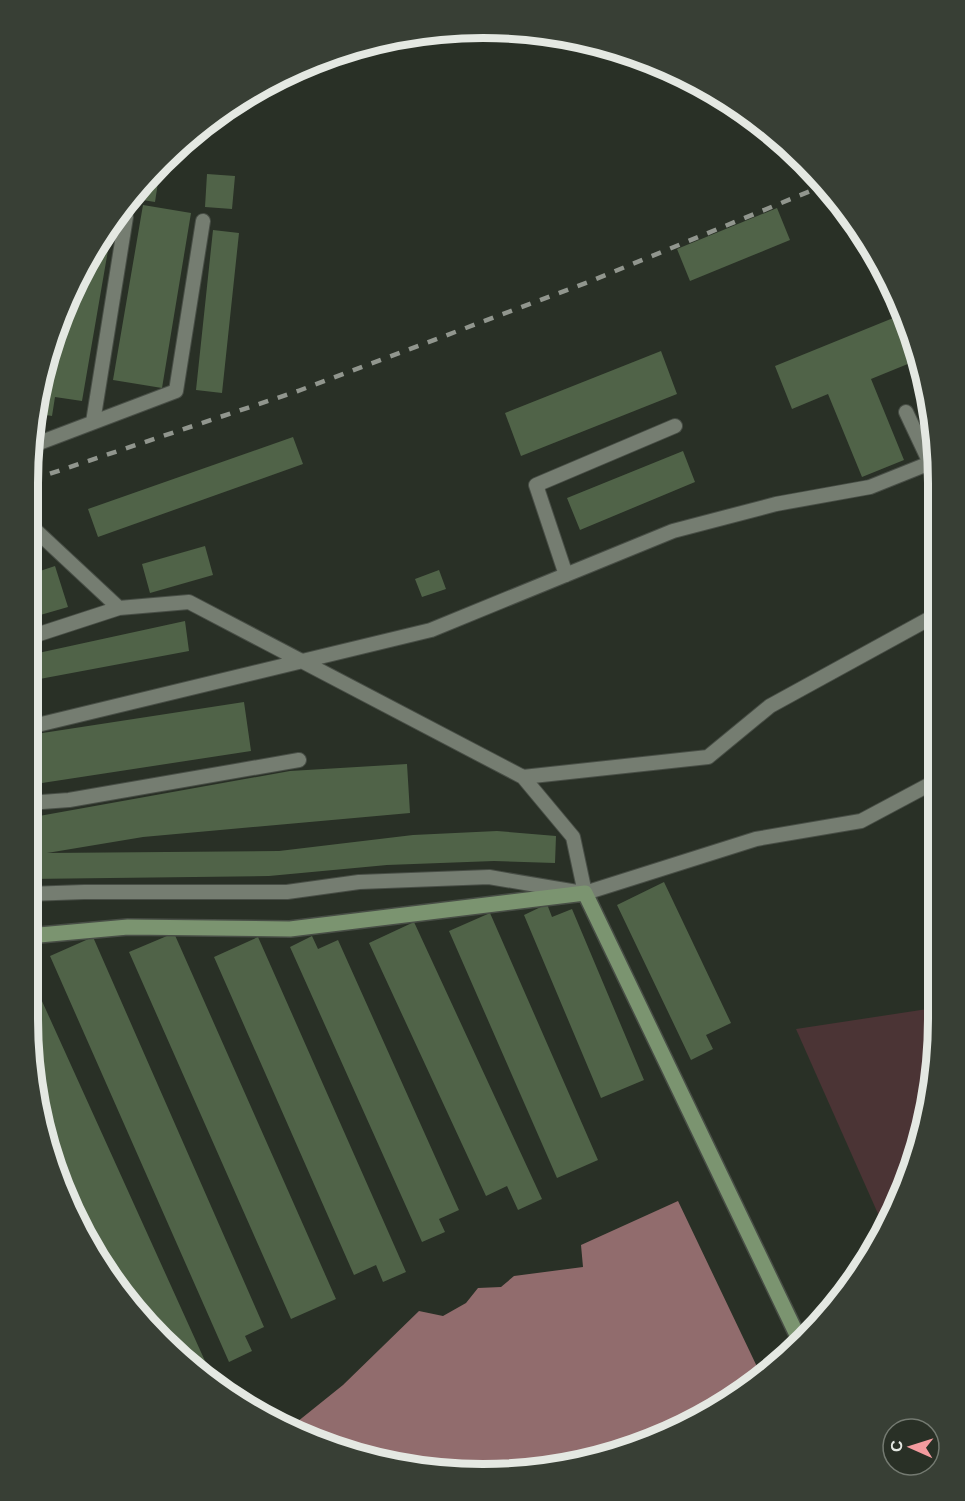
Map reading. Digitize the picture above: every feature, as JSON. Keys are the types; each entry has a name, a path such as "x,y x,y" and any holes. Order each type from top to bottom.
{"street":[{"path":"38,935 128,927 290,929 585,893 796,1334"}],"lane":[{"path":"93,422 126,218"},
{"path":"39,443 176,391 203,221"},
{"path":"906,412 927,457"},
{"path":"566,575 536,485 675,426"},
{"path":"38,726 431,630 673,531 776,504 870,487 927,464"},
{"path":"38,532 119,608"},
{"path":"38,540 45,538"},
{"path":"38,634 119,608 189,602 523,777 573,837 585,893"},
{"path":"523,777 708,757 770,706 928,619"},
{"path":"38,802 69,800 299,760"},
{"path":"38,894 287,892 359,882 489,877 585,893 756,839 861,821 928,786"}],"shaded area":[{"path":"928,1009 927,1048 919,1105 904,1162 880,1219 796,1029"},
{"path":"678,1201 758,1368 705,1404 653,1430 598,1448 541,1460 482,1464 424,1460 339,1440 296,1423 343,1385 419,1311 443,1316 466,1303 478,1288 501,1287 514,1276 583,1267 581,1245"}],"building":[{"path":"207,174 235,176 232,209 205,207"},
{"path":"159,178 155,202 139,199"},
{"path":"143,205 191,213 162,388 113,380"},
{"path":"777,208 790,240 690,281 677,249"},
{"path":"213,230 239,233 222,393 196,390"},
{"path":"110,238 82,401 55,397 52,416 43,414 61,339 83,286"},
{"path":"896,317 911,363 871,379 904,460 862,477 828,394 792,409 775,366"},
{"path":"661,351 677,394 521,456 505,413"},
{"path":"293,437 303,464 98,537 88,509"},
{"path":"683,451 695,482 580,530 567,498"},
{"path":"205,546 213,575 150,593 142,564"},
{"path":"55,566 68,607 38,616 38,572"},
{"path":"439,570 446,589 422,597 415,579"},
{"path":"185,621 189,651 38,679 38,653"},
{"path":"244,702 251,751 38,784 38,758 40,758 38,734"},
{"path":"407,764 410,813 143,837 47,853 279,851 413,835 497,831 556,836 555,863 494,861 387,865 269,876 38,879 38,816 290,771"},
{"path":"664,882 731,1023 706,1035 713,1049 691,1060 617,905"},
{"path":"547,904 552,917 572,909 644,1080 601,1098 524,915"},
{"path":"490,913 598,1160 557,1178 449,931"},
{"path":"414,922 542,1199 518,1210 507,1186 486,1196 369,943"},
{"path":"174,933 336,1299 291,1319 129,952"},
{"path":"312,936 318,949 338,940 459,1210 439,1219 445,1232 422,1242 290,947"},
{"path":"93,937 264,1327 245,1336 252,1351 229,1362 50,956"},
{"path":"258,937 406,1272 383,1282 376,1265 354,1275 214,957"},
{"path":"38,992 209,1369 168,1333 129,1289 97,1241 71,1189 53,1134 41,1077 38,1048"}],"railway":[{"path":"38,478 298,391 591,281 817,188"}]}
